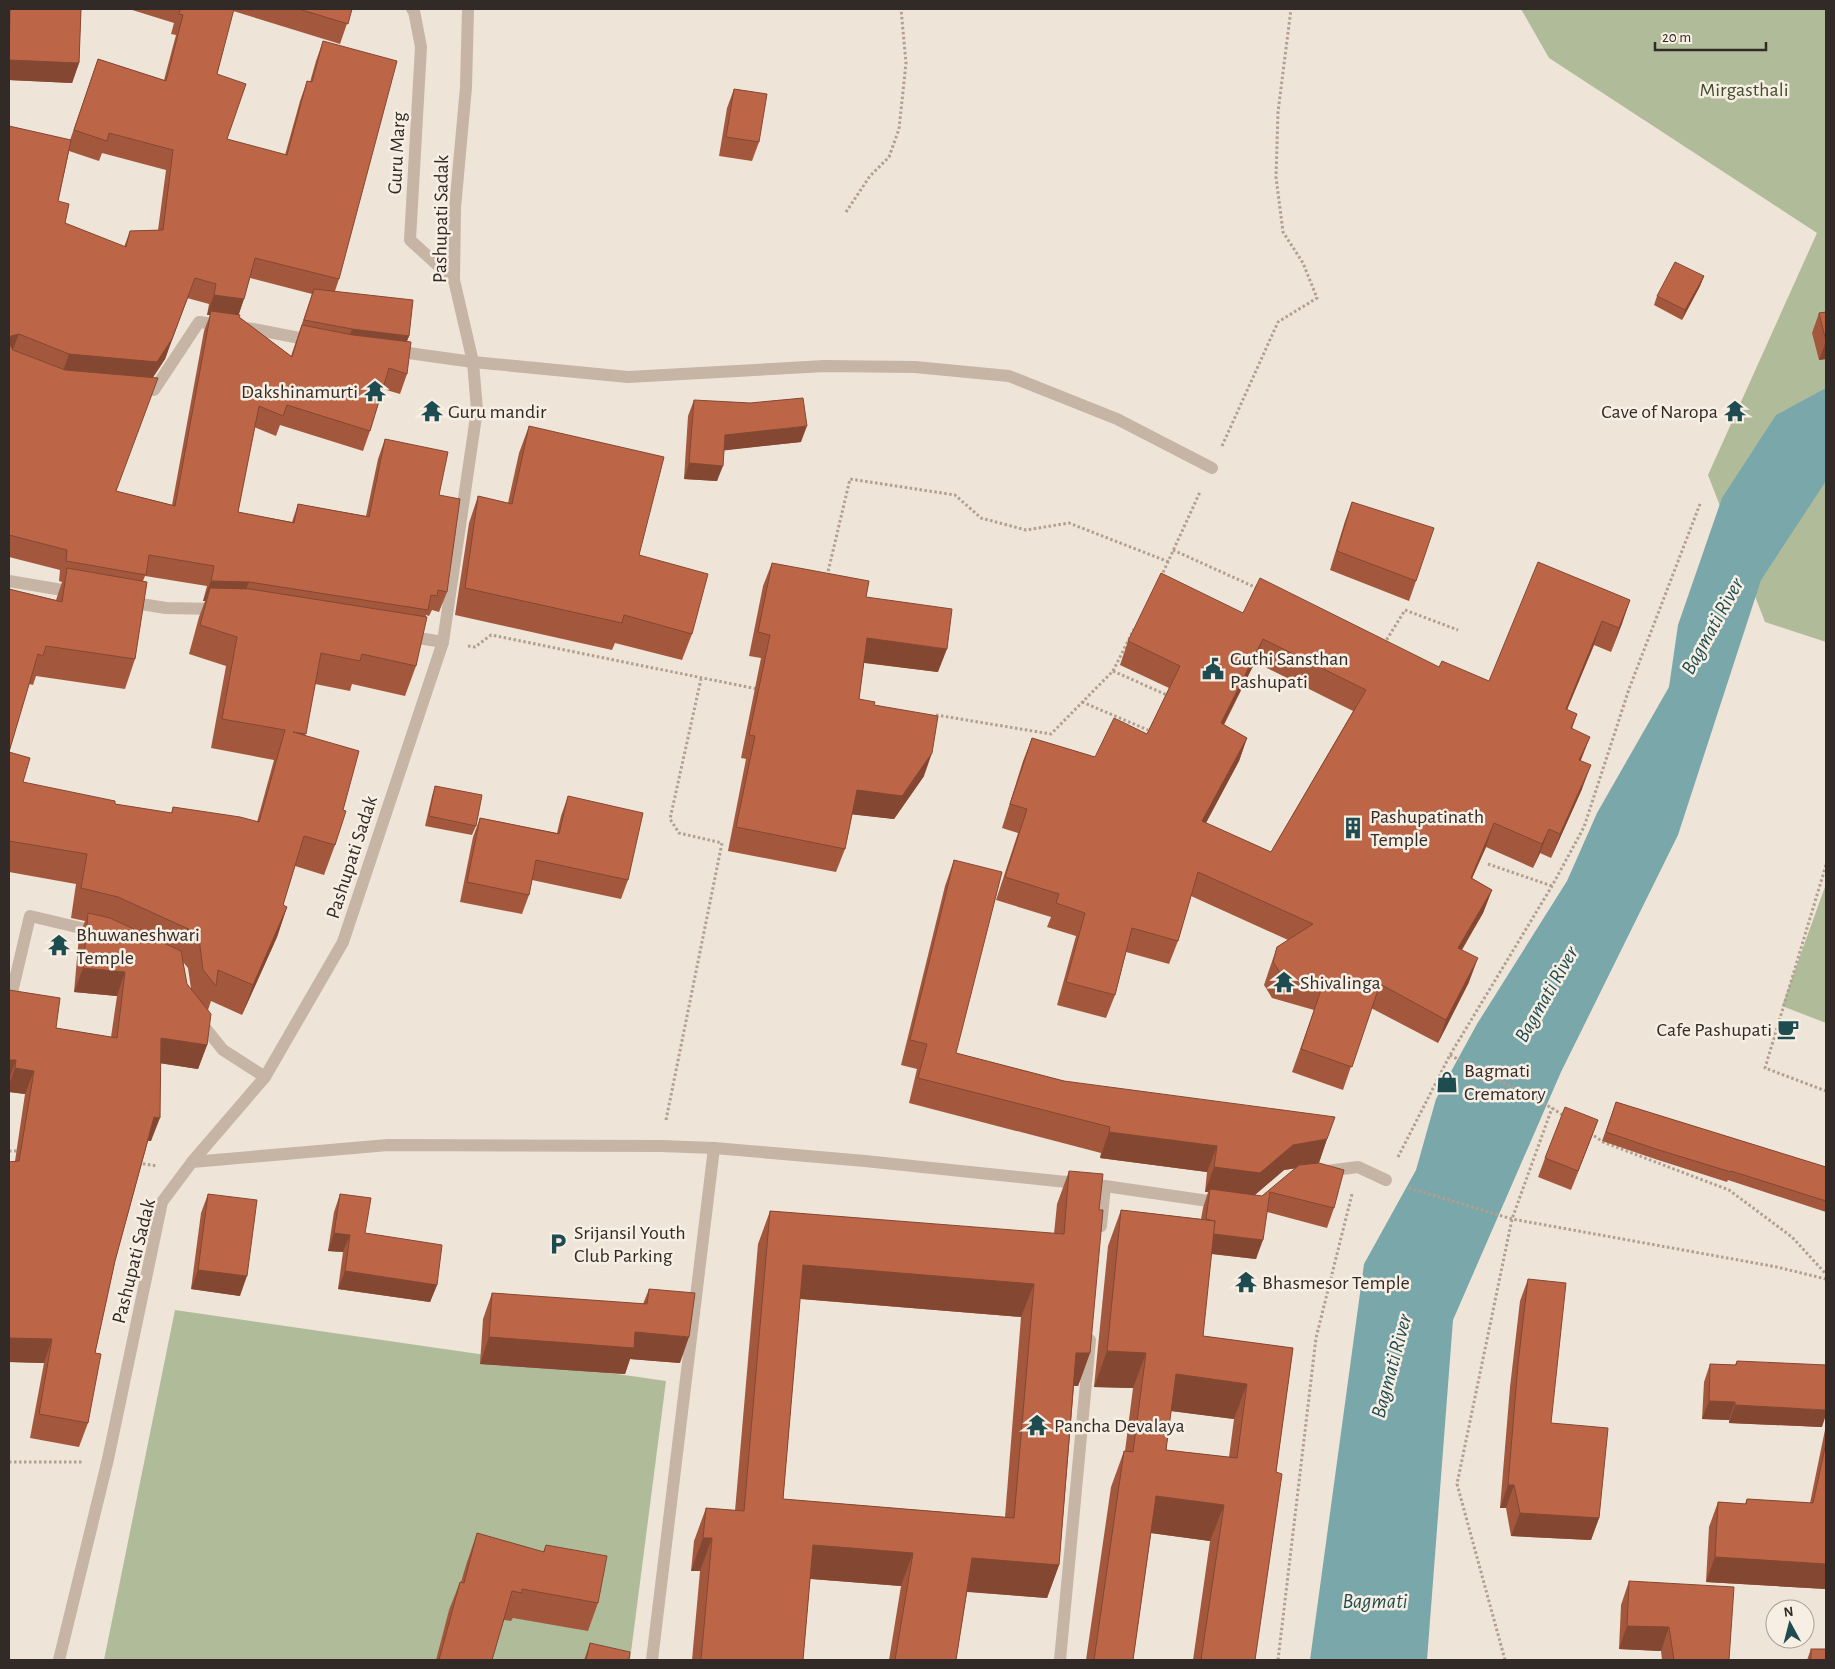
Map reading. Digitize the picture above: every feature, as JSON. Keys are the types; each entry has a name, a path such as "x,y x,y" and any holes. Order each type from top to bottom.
{"street":[{"name":"Guru Marg","path":"412,9 421,47 410,240 454,280"},
{"name":"Pashupati Sadak","path":"60,1660 108,1459 162,1202 192,1162 265,1077 343,942 443,642 477,410 473,362 454,280 455,208 466,87 468,9"},
{"path":"126,387 154,390 199,322 253,329 329,343"},
{"path":"379,350 473,362 628,377 825,366 915,367 1009,376 1117,419 1212,468"},
{"path":"9,581 87,595"},
{"path":"117,600 166,608 231,610"},
{"path":"394,634 443,642"},
{"path":"9,1006 30,916 112,937"},
{"path":"192,1011 223,1050 265,1077"},
{"path":"192,1162 388,1145 661,1146 714,1148 875,1162 1105,1186 1235,1205"},
{"path":"652,1660 714,1148"},
{"path":"1315,1173 1358,1167 1386,1180"},
{"path":"1100,1235 1105,1186"},
{"path":"1060,1660 1092,1324"}],"path":[{"path":"846,212 870,176 889,157 899,129 906,63 902,9"},
{"path":"1160,579 1278,322 1317,298 1303,263 1283,232 1276,177 1278,112 1291,9"},
{"path":"826,583 850,479 955,495 981,518 1026,530 1069,523 1169,562"},
{"path":"1700,504 1629,689 1584,827 1552,886 1450,1055 1386,1180 1512,1219 1777,1267 1826,1279"},
{"path":"1173,550 1261,590"},
{"path":"1375,641 1384,645 1406,610 1458,630"},
{"path":"928,714 1051,734 1112,671 1139,620"},
{"path":"443,642 475,647 491,635 764,690"},
{"path":"1112,671 1171,696"},
{"path":"661,1146 722,843 679,833 670,819 702,679"},
{"path":"1082,702 1148,730"},
{"path":"1488,864 1552,886"},
{"path":"1826,865 1765,1068 1826,1091"},
{"path":"1450,1055 1552,1108 1566,1118"},
{"path":"1506,1660 1457,1484 1512,1219 1552,1108"},
{"path":"1588,1132 1603,1142 1729,1190 1792,1237 1826,1274"},
{"path":"9,1151 26,1151"},
{"path":"130,1162 158,1166 192,1162"},
{"path":"1278,1660 1316,1338 1358,1167"},
{"path":"9,1462 87,1462 108,1459"}],"green space":[{"name":"Mirgasthali","path":"1521,9 1826,9 1826,642 1765,622 1708,475 1817,233 1549,58"},
{"path":"1826,884 1826,1023 1782,1006"},
{"path":"175,1310 666,1381 630,1660 104,1660"}],"water":[{"name":"Bagmati","path":"1826,388 1826,481 1761,580 1678,835 1561,1072 1453,1320 1427,1660 1310,1660 1364,1264 1416,1170 1436,1099 1477,1024 1567,881 1597,813 1669,687 1678,625 1722,498 1776,415"}],"building":[{"path":"10,9 81,9 79,63 9,60"},
{"path":"180,9 234,9 217,74 246,84 227,139 287,155 307,81 312,82 323,41 397,61 339,279 255,258 244,299 214,295 216,284 195,278 172,339 157,362 69,354 19,334 11,336 9,341 9,126 71,140 58,201 69,204 65,223 126,247 130,231 163,230 173,150 109,133 107,141 74,130 98,59 166,81 183,15 179,14"},
{"path":"299,9 352,9 348,24"},
{"path":"734,89 767,94 759,142 726,137"},
{"path":"1675,262 1704,276 1685,310 1657,296"},
{"path":"314,289 413,300 409,336 352,329 304,320"},
{"path":"211,311 240,315 239,317 292,357 302,325 353,335 411,342 407,374 389,368 370,431 287,405 283,416 259,406 238,512 294,523 298,504 369,517 385,439 448,452 439,495 460,499 447,592 438,590 437,596 431,595 428,610 249,582 211,581 214,566 149,555 146,575 66,561 67,550 9,535 9,343 13,350 65,370 158,378 116,491 175,506"},
{"path":"1826,312 1826,341 1819,313"},
{"path":"803,398 807,426 725,435 723,466 689,463 694,400 750,403"},
{"path":"529,426 664,457 639,555 708,574 692,634 624,615 622,623 465,588 478,496 512,504"},
{"path":"1352,502 1434,528 1416,581 1337,551"},
{"path":"1538,562 1630,600 1619,628 1602,621 1566,709 1577,714 1571,728 1590,737 1579,760 1591,765 1560,834 1549,829 1542,844 1494,823 1471,878 1492,890 1458,948 1478,958 1446,1020 1380,984 1352,1067 1301,1049 1322,987 1281,974 1273,962 1277,947 1313,924 1198,872 1178,941 1132,928 1115,995 1066,982 1085,913 1056,903 1059,894 1005,877 1027,809 1010,804 1032,738 1095,757 1114,718 1147,734 1180,666 1128,641 1161,573 1243,613 1260,578 1439,667 1442,661 1489,681","holes":["1263,639 1366,690 1271,852 1202,821 1247,738 1221,723"]},
{"path":"772,563 869,581 866,597 952,609 947,649 867,638 859,699 875,702 874,705 938,716 932,753 902,796 857,790 845,849 736,827 755,736 749,735 770,635 758,632"},
{"path":"67,568 147,582 135,659 46,646 43,656 38,654 9,752 9,589 62,602"},
{"path":"210,588 250,589 427,617 416,666 362,654 360,661 321,653 306,734 293,732 359,751 343,810 346,811 335,845 304,836 283,905 287,907 253,985 218,970 216,986 203,970 199,938 195,932 118,897 81,888 87,854 9,841 9,752 30,758 23,782 115,801 115,804 172,813 173,807 240,817 259,822 285,730 222,719 237,637 200,625"},
{"path":"435,786 482,795 476,826 429,816"},
{"path":"568,796 643,813 628,880 536,860 529,895 467,882 480,818 559,834"},
{"path":"954,860 1002,872 956,1053 1064,1081 1335,1117 1327,1139 1293,1145 1260,1173 1214,1167 1217,1146 1109,1132 1110,1127 918,1078 927,1044 910,1040"},
{"path":"88,913 110,918 181,951 187,984 211,1014 207,1045 161,1038 160,1118 154,1117 115,1261 95,1353 101,1354 88,1423 39,1414 52,1339 9,1338 9,1162 19,1161 34,1071 15,1068 16,1060 9,1060 9,990 60,998 56,1028 117,1038 125,972 83,968"},
{"path":"1616,1102 1826,1167 1826,1201 1606,1132"},
{"path":"1565,1107 1598,1120 1578,1171 1545,1158"},
{"path":"1319,1163 1344,1170 1334,1208 1270,1192 1263,1240 1213,1234 1215,1221 1206,1219 1210,1189 1262,1196 1299,1165"},
{"path":"1069,1171 1103,1174 1099,1210 1103,1210 1090,1353 1076,1353 1059,1565 972,1558 956,1660 895,1660 913,1553 813,1545 803,1660 701,1660 712,1538 703,1538 706,1508 744,1511 770,1211 1064,1234","holes":["803,1265 1034,1284 1014,1518 783,1499"]},
{"path":"208,1194 257,1200 247,1276 198,1270"},
{"path":"340,1194 371,1198 365,1233 442,1245 437,1285 345,1271 350,1235 334,1233"},
{"path":"1121,1210 1215,1221 1203,1336 1293,1348 1276,1472 1282,1474 1255,1660 1201,1660 1224,1505 1156,1496 1133,1660 1094,1660 1124,1451 1133,1452 1146,1353 1107,1351","holes":["1176,1374 1247,1384 1237,1458 1166,1450"]},
{"path":"1528,1279 1566,1283 1551,1423 1608,1428 1599,1518 1520,1513 1514,1485 1508,1485 1518,1364"},
{"path":"649,1289 695,1293 689,1337 635,1332 634,1348 489,1337 492,1293 647,1304"},
{"path":"1737,1361 1826,1365 1826,1410 1735,1405 1735,1402 1709,1401 1710,1364 1736,1365"},
{"path":"1826,1443 1826,1564 1715,1557 1718,1502 1746,1504 1747,1499 1813,1503"},
{"path":"477,1533 544,1552 546,1545 607,1556 598,1603 522,1589 522,1593 512,1591 492,1660 439,1660 460,1582 464,1583"},
{"path":"1629,1581 1734,1587 1729,1660 1674,1660 1669,1627 1627,1626"},
{"path":"590,1643 630,1652 629,1660 586,1660"},
{"path":"1811,1649 1826,1649 1826,1660 1811,1660"}],"place":[{"name":"Dakshinamurti","path":"375,391"},
{"name":"Guru mandir","path":"432,411"},
{"name":"Cave of Naropa","path":"1735,411"},
{"name":"Guthi Sansthan Pashupati","path":"1213,669"},
{"name":"Pashupatinath Temple","path":"1353,828"},
{"name":"Bhuwaneshwari Temple","path":"59,945"},
{"name":"Shivalinga","path":"1284,982"},
{"name":"Cafe Pashupati","path":"1788,1029"},
{"name":"Bagmati Crematory","path":"1447,1082"},
{"name":"Srijansil Youth Club Parking","path":"558,1244"},
{"name":"Bhasmesor Temple","path":"1246,1282"},
{"name":"Pancha Devalaya","path":"1037,1425"}],"water label":[{"name":"Bagmati River","path":"1712,626"},
{"name":"Bagmati River","path":"1546,994"},
{"name":"Bagmati River","path":"1391,1366"}]}
